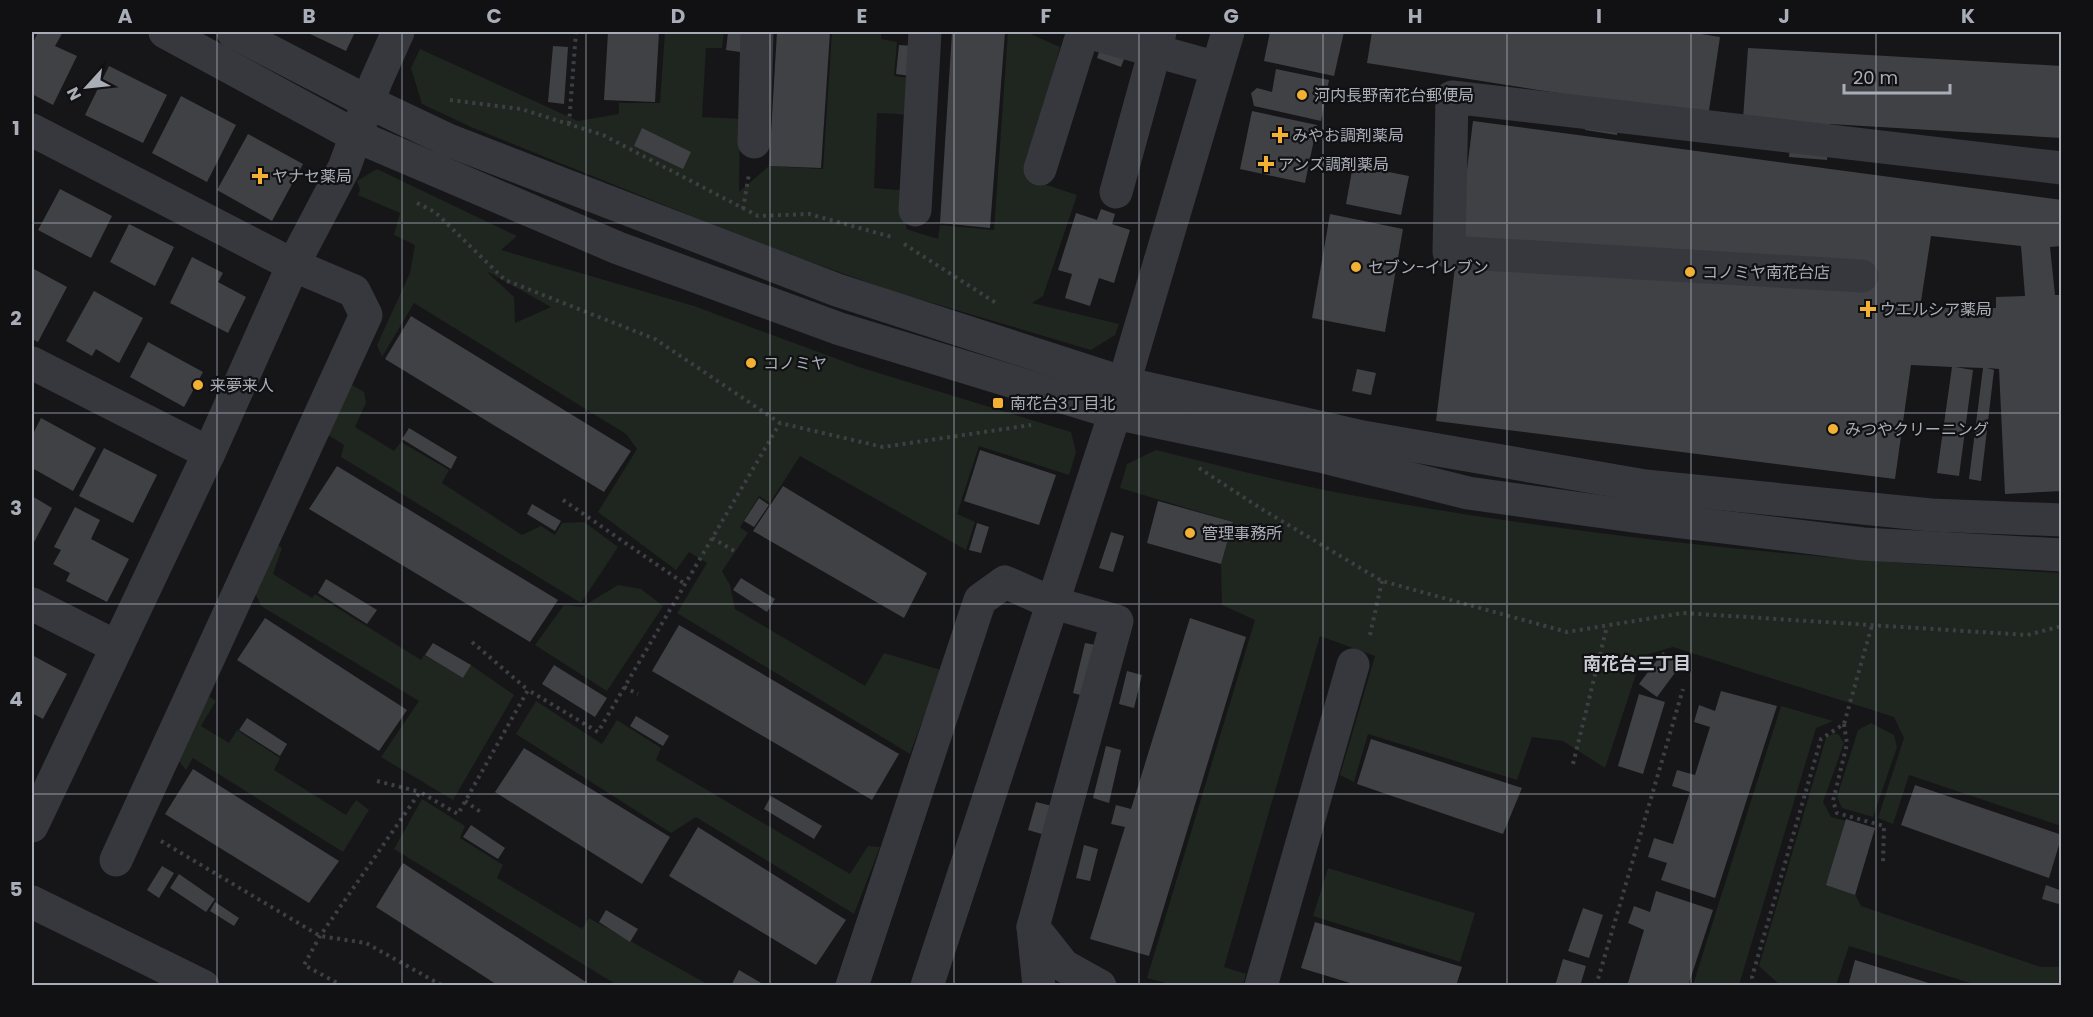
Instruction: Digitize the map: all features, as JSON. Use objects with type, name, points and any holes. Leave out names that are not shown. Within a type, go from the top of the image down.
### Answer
[{"type":"street","points":[[165,32],[356,136],[618,248],[840,329],[1119,398],[1320,456],[1468,493],[1863,544],[2061,555]]},
{"type":"street","points":[[233,32],[368,102],[448,140],[1119,398],[1645,486],[1931,515],[2061,520]]},
{"type":"street","points":[[32,826],[209,453],[293,265],[344,168],[368,102],[398,32]]},
{"type":"street","points":[[754,142],[757,32]]},
{"type":"street","points":[[915,210],[925,32]]},
{"type":"street","points":[[1040,169],[1085,32],[1157,41],[1217,68]]},
{"type":"street","points":[[927,986],[1050,602],[1119,398],[1228,32]]},
{"type":"street","points":[[1116,192],[1157,41]]},
{"type":"street","points":[[1862,276],[1449,252],[1452,98],[2061,168]]},
{"type":"street","points":[[32,130],[293,265],[354,291],[366,315],[116,860]]},
{"type":"street","points":[[32,363],[209,453]]},
{"type":"street","points":[[852,986],[980,600],[1005,582],[1050,602],[1117,621],[1033,927],[1039,986]]},
{"type":"street","points":[[32,604],[117,647]]},
{"type":"street","points":[[1261,986],[1353,665]]},
{"type":"street","points":[[32,902],[203,986]]},
{"type":"street","points":[[1033,927],[1065,966],[1100,986]]},
{"type":"path","points":[[569,124],[576,32]]},
{"type":"path","points":[[444,100],[521,109],[603,135],[758,216],[809,214],[890,236],[1001,306]]},
{"type":"path","points":[[415,202],[435,212],[505,280],[656,339],[780,423],[883,447],[1034,425]]},
{"type":"path","points":[[472,642],[528,690],[598,732],[780,423]]},
{"type":"path","points":[[1192,464],[1260,508],[1382,580],[1567,632],[1683,613],[2027,636],[2061,626]]},
{"type":"path","points":[[563,500],[685,584]]},
{"type":"path","points":[[712,538],[736,552]]},
{"type":"path","points":[[1872,625],[1844,724],[1847,744],[1833,801],[1837,813],[1884,826],[1883,864]]},
{"type":"path","points":[[1573,764],[1607,626]]},
{"type":"path","points":[[624,687],[638,694]]},
{"type":"path","points":[[377,782],[420,792],[458,814],[528,690]]},
{"type":"path","points":[[1596,986],[1683,690]]},
{"type":"path","points":[[1754,986],[1752,977],[1821,739],[1844,724]]},
{"type":"path","points":[[342,986],[304,965],[320,936],[420,792]]},
{"type":"path","points":[[465,801],[482,813]]},
{"type":"path","points":[[133,824],[320,936],[366,943],[443,986]]},
{"type":"shaded area","points":[[665,32],[724,32],[722,48],[706,48],[702,117],[740,119],[739,192],[769,166],[823,169],[832,32],[881,32],[881,39],[897,42],[894,76],[917,79],[914,115],[877,113],[874,188],[909,191],[906,229],[938,239],[940,225],[994,230],[1008,32],[1026,32],[1060,47],[1026,178],[1077,195],[1043,296],[1032,303],[1119,324],[1115,335],[1091,350],[892,291],[758,243],[471,127],[422,104],[411,68],[420,49],[578,121],[619,114],[619,103],[660,103]]},
{"type":"shaded area","points":[[377,169],[517,236],[501,250],[694,306],[859,367],[1071,432],[1076,452],[1069,475],[979,446],[957,514],[975,522],[966,550],[800,456],[770,503],[759,496],[740,527],[748,533],[722,571],[730,585],[735,609],[865,686],[884,653],[941,670],[910,754],[677,613],[707,563],[689,552],[676,570],[598,512],[637,449],[626,434],[414,303],[382,357],[377,345],[410,273],[415,245],[394,235],[400,213],[358,195],[360,190],[357,181]],"holes":[[[488,272],[551,307],[515,323],[514,297]]]},
{"type":"shaded area","points":[[345,381],[364,392],[366,403],[355,427],[394,451],[401,442],[449,470],[442,483],[522,535],[541,526],[555,535],[562,523],[584,522],[618,547],[581,603],[341,457],[344,445],[325,433]]},
{"type":"shaded area","points":[[1156,450],[1340,493],[1519,522],[1790,554],[2061,573],[2061,826],[1909,775],[1893,824],[1878,818],[1904,738],[1894,717],[1673,647],[1642,656],[1605,768],[1563,741],[1532,737],[1517,780],[1368,734],[1354,782],[1340,775],[1375,656],[1320,636],[1224,967],[1246,974],[1243,985],[1173,985],[1147,978],[1255,620],[1222,605],[1221,564],[1233,522],[1120,488],[1127,464]]},
{"type":"shaded area","points":[[273,542],[282,548],[273,574],[312,598],[315,594],[421,660],[424,655],[463,678],[471,665],[514,695],[453,800],[381,757],[419,701],[261,606],[252,586]]},
{"type":"shaded area","points":[[618,585],[641,589],[663,606],[607,691],[535,645],[564,605],[582,607]]},
{"type":"shaded area","points":[[204,693],[216,701],[201,726],[229,743],[237,730],[280,758],[274,770],[346,815],[356,800],[369,810],[343,852],[193,758],[186,770],[178,760]]},
{"type":"shaded area","points":[[536,701],[602,744],[617,720],[661,748],[656,760],[850,874],[868,846],[880,847],[854,914],[696,817],[671,833],[516,734]]},
{"type":"shaded area","points":[[1781,706],[1833,721],[1816,728],[1739,985],[1693,985]]},
{"type":"shaded area","points":[[1871,723],[1894,735],[1897,747],[1873,817],[1842,808],[1837,797],[1858,730]]},
{"type":"shaded area","points":[[1834,733],[1839,735],[1844,743],[1823,802],[1831,817],[1875,828],[1855,894],[1861,906],[2041,967],[2061,967],[2061,985],[1977,985],[1849,946],[1836,985],[1780,985],[1759,966],[1826,738]]},
{"type":"shaded area","points":[[422,799],[465,826],[460,838],[503,865],[497,878],[582,929],[589,918],[709,985],[617,985],[394,849]]},
{"type":"shaded area","points":[[1328,868],[1475,913],[1460,962],[1313,916]]},
{"type":"building","points":[[38,32],[63,32],[55,46],[77,56],[53,105],[32,94],[32,45]]},
{"type":"building","points":[[306,32],[355,32],[346,51]]},
{"type":"building","points":[[608,32],[659,32],[655,102],[604,100]]},
{"type":"building","points":[[728,32],[742,32],[740,52],[726,50]]},
{"type":"building","points":[[777,32],[830,32],[821,168],[769,166]]},
{"type":"building","points":[[952,32],[1005,32],[990,228],[940,223]]},
{"type":"building","points":[[1270,32],[1344,32],[1334,76],[1264,61]]},
{"type":"building","points":[[1372,32],[1689,32],[1720,37],[1708,117],[1622,103],[1617,135],[1585,130],[1590,98],[1367,63]]},
{"type":"building","points":[[899,45],[913,46],[910,76],[896,74]]},
{"type":"building","points":[[553,46],[568,47],[564,104],[548,102]]},
{"type":"building","points":[[1101,46],[1126,54],[1121,67],[1097,58]]},
{"type":"building","points":[[1748,48],[2062,66],[2062,138],[1830,124],[1827,160],[1789,157],[1792,122],[1743,119]]},
{"type":"building","points":[[109,66],[167,95],[143,143],[85,115]]},
{"type":"building","points":[[1276,69],[1329,80],[1321,121],[1254,106],[1251,93],[1257,88],[1272,92]]},
{"type":"building","points":[[181,96],[236,125],[207,182],[152,153]]},
{"type":"building","points":[[1252,111],[1317,125],[1305,183],[1240,169]]},
{"type":"building","name":"コノミヤ南花台店","points":[[1473,121],[2062,200],[2062,246],[2050,247],[2055,295],[2062,295],[2062,491],[2005,494],[1999,369],[1987,368],[1994,370],[1981,481],[1969,479],[1983,368],[1955,367],[1973,370],[1959,476],[1937,473],[1952,367],[1911,365],[1895,479],[1436,421]],"holes":[[[1931,236],[2021,246],[2025,296],[1996,297],[1996,308],[1920,308]]]},
{"type":"building","points":[[642,128],[691,152],[683,169],[634,146]]},
{"type":"building","points":[[248,134],[303,164],[272,221],[217,190]]},
{"type":"building","points":[[1353,165],[1409,176],[1401,215],[1346,204]]},
{"type":"building","points":[[60,189],[112,216],[91,258],[38,230]]},
{"type":"building","points":[[1101,209],[1115,214],[1112,224],[1130,230],[1114,283],[1099,278],[1090,306],[1065,298],[1072,274],[1058,270],[1076,213],[1097,220]]},
{"type":"building","points":[[1330,214],[1403,229],[1385,332],[1312,318]]},
{"type":"building","points":[[129,224],[174,247],[155,286],[110,262]]},
{"type":"building","points":[[192,257],[223,273],[218,282],[246,297],[228,333],[170,303]]},
{"type":"building","points":[[32,268],[67,287],[38,342],[32,339]]},
{"type":"building","points":[[94,291],[143,318],[119,363],[96,349],[92,356],[66,341]]},
{"type":"building","points":[[411,316],[631,451],[604,492],[385,359]]},
{"type":"building","points":[[148,342],[203,372],[184,407],[130,377]]},
{"type":"building","points":[[1357,369],[1376,373],[1371,395],[1352,391]]},
{"type":"building","points":[[41,418],[96,448],[73,491],[32,468],[32,436]]},
{"type":"building","points":[[409,428],[457,457],[451,469],[402,439]]},
{"type":"building","points":[[104,448],[157,475],[133,523],[79,496]]},
{"type":"building","points":[[980,450],[1056,475],[1039,525],[964,501]]},
{"type":"building","points":[[337,466],[558,600],[530,642],[309,509]]},
{"type":"building","points":[[783,486],[927,573],[904,618],[753,531]]},
{"type":"building","points":[[32,496],[52,508],[32,546]]},
{"type":"building","points":[[759,498],[769,505],[754,527],[744,521]]},
{"type":"building","name":"管理事務所","points":[[1158,501],[1233,522],[1221,564],[1147,543]]},
{"type":"building","points":[[532,504],[561,521],[555,531],[527,514]]},
{"type":"building","points":[[75,507],[100,520],[91,539],[129,559],[107,602],[66,581],[70,573],[53,564],[61,550],[54,547]]},
{"type":"building","points":[[977,523],[989,527],[981,553],[969,550]]},
{"type":"building","points":[[1111,532],[1124,536],[1113,572],[1099,568]]},
{"type":"building","points":[[741,578],[775,599],[767,612],[733,590]]},
{"type":"building","points":[[326,579],[377,610],[367,624],[318,593]]},
{"type":"building","points":[[265,618],[407,710],[379,751],[237,660]]},
{"type":"building","points":[[1190,618],[1246,637],[1149,956],[1090,939],[1125,827],[1111,824],[1116,805],[1131,809]]},
{"type":"building","points":[[679,625],[899,754],[872,800],[652,671]]},
{"type":"building","points":[[433,643],[471,665],[463,678],[425,655]]},
{"type":"building","points":[[1085,643],[1101,646],[1088,697],[1073,693]]},
{"type":"building","points":[[1663,652],[1680,666],[1657,697],[1639,684]]},
{"type":"building","points":[[32,655],[67,674],[43,719],[32,713]]},
{"type":"building","points":[[554,665],[607,698],[595,717],[542,684]]},
{"type":"building","points":[[1127,671],[1142,675],[1134,708],[1119,704]]},
{"type":"building","points":[[1721,691],[1777,706],[1715,898],[1661,880],[1667,863],[1648,857],[1654,838],[1673,844],[1690,792],[1672,786],[1677,770],[1695,775],[1710,727],[1694,722],[1699,705],[1715,711]]},
{"type":"building","points":[[1639,694],[1665,702],[1643,774],[1618,766]]},
{"type":"building","points":[[636,716],[669,736],[663,746],[630,726]]},
{"type":"building","points":[[247,718],[287,744],[280,756],[239,730]]},
{"type":"building","points":[[1371,739],[1522,788],[1503,834],[1357,784]]},
{"type":"building","points":[[1106,746],[1121,750],[1109,803],[1093,798]]},
{"type":"building","points":[[524,748],[670,837],[642,884],[495,792]]},
{"type":"building","points":[[193,769],[339,861],[309,903],[165,814]]},
{"type":"building","points":[[1915,785],[2062,835],[2049,878],[1901,825]]},
{"type":"building","points":[[771,796],[822,826],[814,839],[764,809]]},
{"type":"building","points":[[1036,802],[1052,806],[1045,835],[1028,830]]},
{"type":"building","points":[[1846,819],[1875,828],[1855,895],[1826,885]]},
{"type":"building","points":[[471,825],[505,848],[498,859],[463,837]]},
{"type":"building","points":[[698,827],[846,920],[816,965],[669,876]]},
{"type":"building","points":[[1084,845],[1098,849],[1090,881],[1076,878]]},
{"type":"building","points":[[403,863],[592,986],[499,986],[376,907]]},
{"type":"building","points":[[162,866],[174,873],[159,898],[147,890]]},
{"type":"building","points":[[179,874],[215,899],[206,912],[170,888]]},
{"type":"building","points":[[2046,885],[2062,891],[2062,905],[2042,899]]},
{"type":"building","points":[[1656,891],[1713,910],[1688,986],[1627,986],[1644,930],[1628,923],[1634,906],[1650,912]]},
{"type":"building","points":[[215,902],[239,918],[234,926],[210,911]]},
{"type":"building","points":[[1583,908],[1603,915],[1589,958],[1568,951]]},
{"type":"building","points":[[606,910],[638,929],[630,942],[599,922]]},
{"type":"building","points":[[1315,922],[1462,967],[1456,986],[1360,986],[1301,968]]},
{"type":"building","points":[[1563,959],[1586,966],[1580,986],[1555,986]]},
{"type":"building","points":[[1855,960],[1935,985],[1935,986],[1848,986]]},
{"type":"building","points":[[739,970],[766,986],[731,986]]},
{"type":"place","name":"河内長野南花台郵便局","points":[[1302,95]]},
{"type":"place","name":"みやお調剤薬局","points":[[1280,135]]},
{"type":"place","name":"アンズ調剤薬局","points":[[1266,164]]},
{"type":"place","name":"ヤナセ薬局","points":[[260,176]]},
{"type":"place","name":"セブン-イレブン","points":[[1356,267]]},
{"type":"place","name":"コノミヤ南花台店","points":[[1690,272]]},
{"type":"place","name":"ウエルシア薬局","points":[[1868,309]]},
{"type":"place","name":"コノミヤ","points":[[751,363]]},
{"type":"place","name":"来夢来人","points":[[198,385]]},
{"type":"place","name":"南花台3丁目北","points":[[998,403]]},
{"type":"place","name":"みつやクリーニング","points":[[1833,429]]},
{"type":"place","name":"管理事務所","points":[[1190,533]]},
{"type":"district","name":"南花台三丁目","points":[[1637,663]]}]
